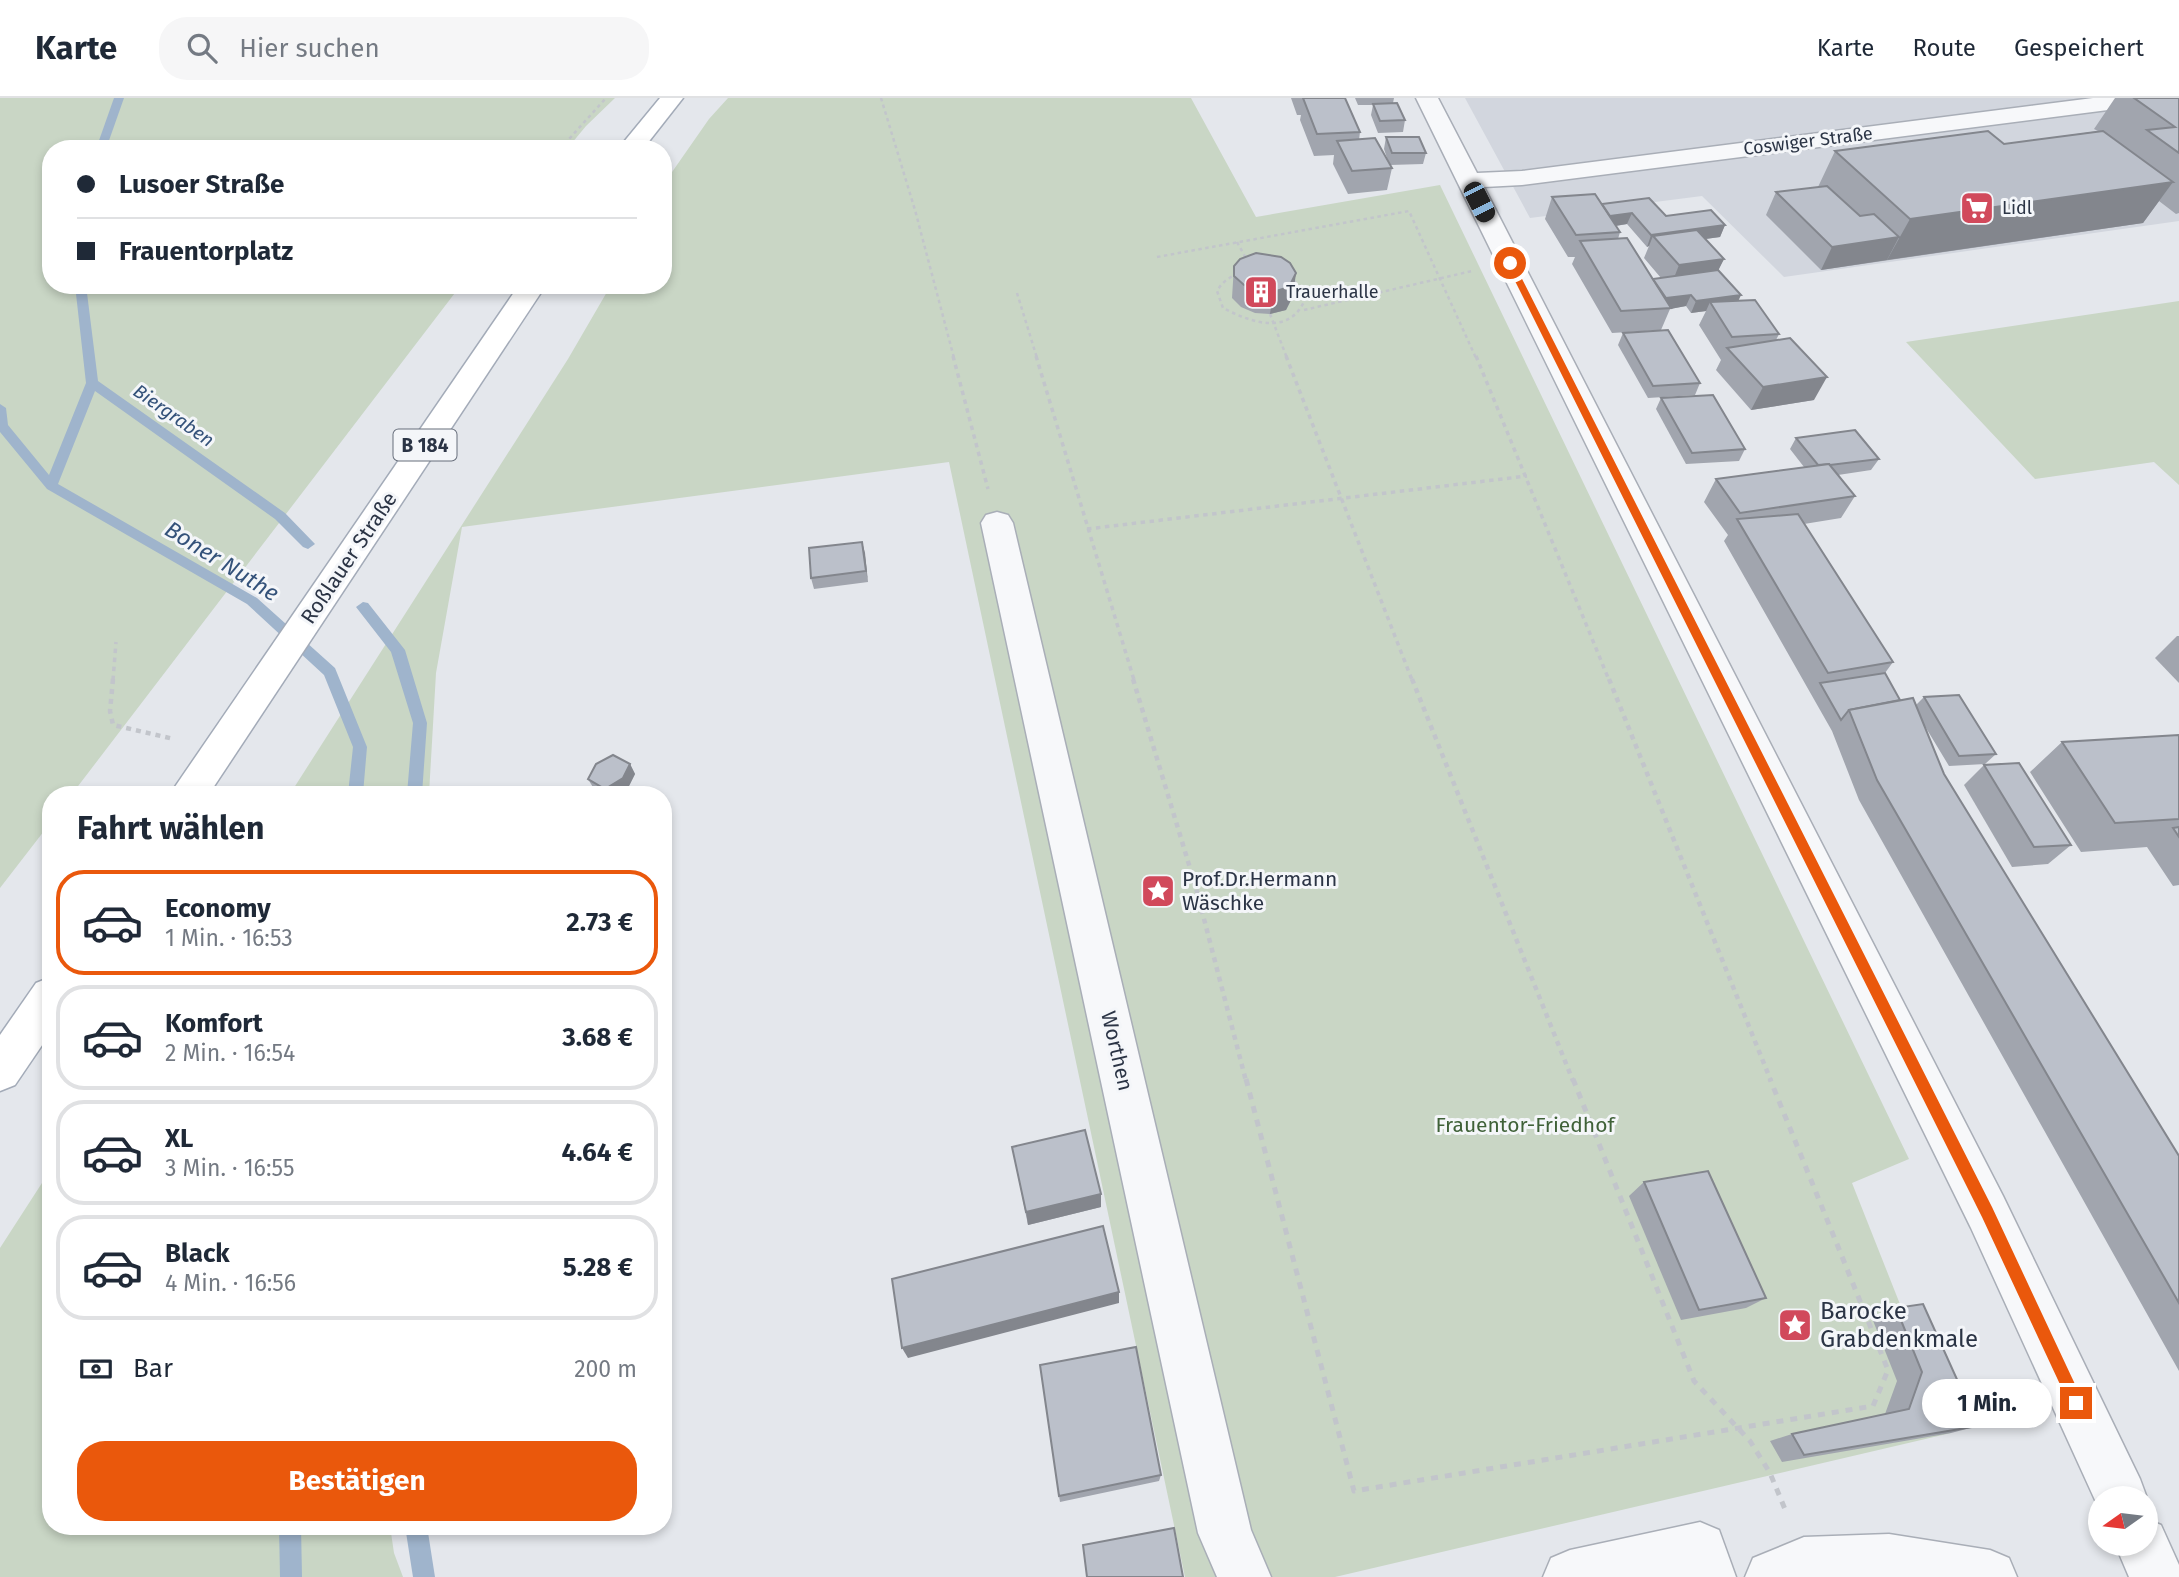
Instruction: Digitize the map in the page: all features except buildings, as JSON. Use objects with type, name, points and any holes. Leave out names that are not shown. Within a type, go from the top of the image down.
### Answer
[{"type":"main road","points":[[637,140],[672,98]]},
{"type":"main road","name":"Roßlauer Straße","points":[[194,786],[527,294]]},
{"type":"main road","points":[[0,1071],[42,1009]]},
{"type":"street","points":[[1427,98],[1987,1212],[2114,1486]]},
{"type":"street","name":"Coswiger Straße","points":[[1468,181],[1522,178],[2147,98]]},
{"type":"street","name":"Worthen","points":[[997,523],[1225,1533],[1244,1577]]},
{"type":"street","points":[[2147,1556],[2157,1577]]},
{"type":"street","points":[[1788,1571],[1889,1561],[1990,1577]]},
{"type":"street","points":[[1570,1577],[1704,1563]]},
{"type":"path","points":[[568,140],[606,98]]},
{"type":"path","points":[[881,98],[915,210],[997,523]]},
{"type":"path","points":[[1017,293],[1196,888],[1354,1491],[1873,1406],[1888,1370],[1527,476],[1441,276],[1409,211],[1157,257]]},
{"type":"path","points":[[1237,242],[1253,270]]},
{"type":"path","points":[[1303,311],[1308,303],[1302,286],[1281,274],[1253,270],[1228,277],[1221,284],[1217,300],[1223,308],[1244,320],[1273,323],[1285,321],[1303,311],[1441,276],[1510,263]]},
{"type":"path","points":[[1270,314],[1340,500],[1694,1381],[1743,1429],[1774,1476],[1788,1571]]},
{"type":"path","points":[[1087,529],[1527,476]]},
{"type":"path","points":[[116,642],[110,711],[113,725],[132,732],[220,748]]},
{"type":"shaded area","points":[[1465,98],[2179,98],[2179,221],[1784,277],[1702,196],[1530,218]]},
{"type":"green space","points":[[0,98],[615,98],[574,140],[42,140],[42,294],[454,294],[78,786],[42,786],[42,834],[0,888]]},
{"type":"green space","name":"Frauentor-Friedhof","points":[[728,98],[1191,98],[1256,217],[1440,185],[1909,1159],[1852,1183],[1951,1433],[1335,1577],[1185,1577],[949,462],[462,527],[436,673],[429,786],[295,786],[568,359],[606,294],[672,294],[672,172],[709,119]]},
{"type":"green space","points":[[2179,301],[2179,485],[2154,462],[2035,479],[1906,342]]},
{"type":"green space","points":[[42,1183],[42,1535],[391,1535],[394,1553],[403,1577],[0,1577],[0,1248]]},
{"type":"waterway","name":"Biergraben","points":[[104,140],[119,98]]},
{"type":"waterway","name":"Biergraben","points":[[81,294],[92,383]]},
{"type":"waterway","points":[[51,486],[92,383]]},
{"type":"waterway","name":"Biergraben","points":[[92,383],[280,516],[308,544]]},
{"type":"waterway","name":"Boner Nuthe","points":[[0,408],[2,426],[51,486]]},
{"type":"waterway","name":"Boner Nuthe","points":[[51,486],[252,601],[330,672],[360,747],[357,786]]},
{"type":"waterway","name":"Biergraben","points":[[363,607],[398,650],[420,723],[416,786]]},
{"type":"waterway","name":"Boner Nuthe","points":[[290,1535],[291,1577]]},
{"type":"waterway","name":"Biergraben","points":[[417,1535],[424,1577]]},
{"type":"place","name":"Lidl","points":[[1977,208]]},
{"type":"place","name":"Trauerhalle","points":[[1261,292]]},
{"type":"place","name":"Prof.Dr.Hermann Wäschke","points":[[1158,891]]},
{"type":"place","name":"Barocke Grabdenkmale","points":[[1795,1325]]},
{"type":"route","points":[[1510,263],[1987,1212],[2076,1403]]}]
